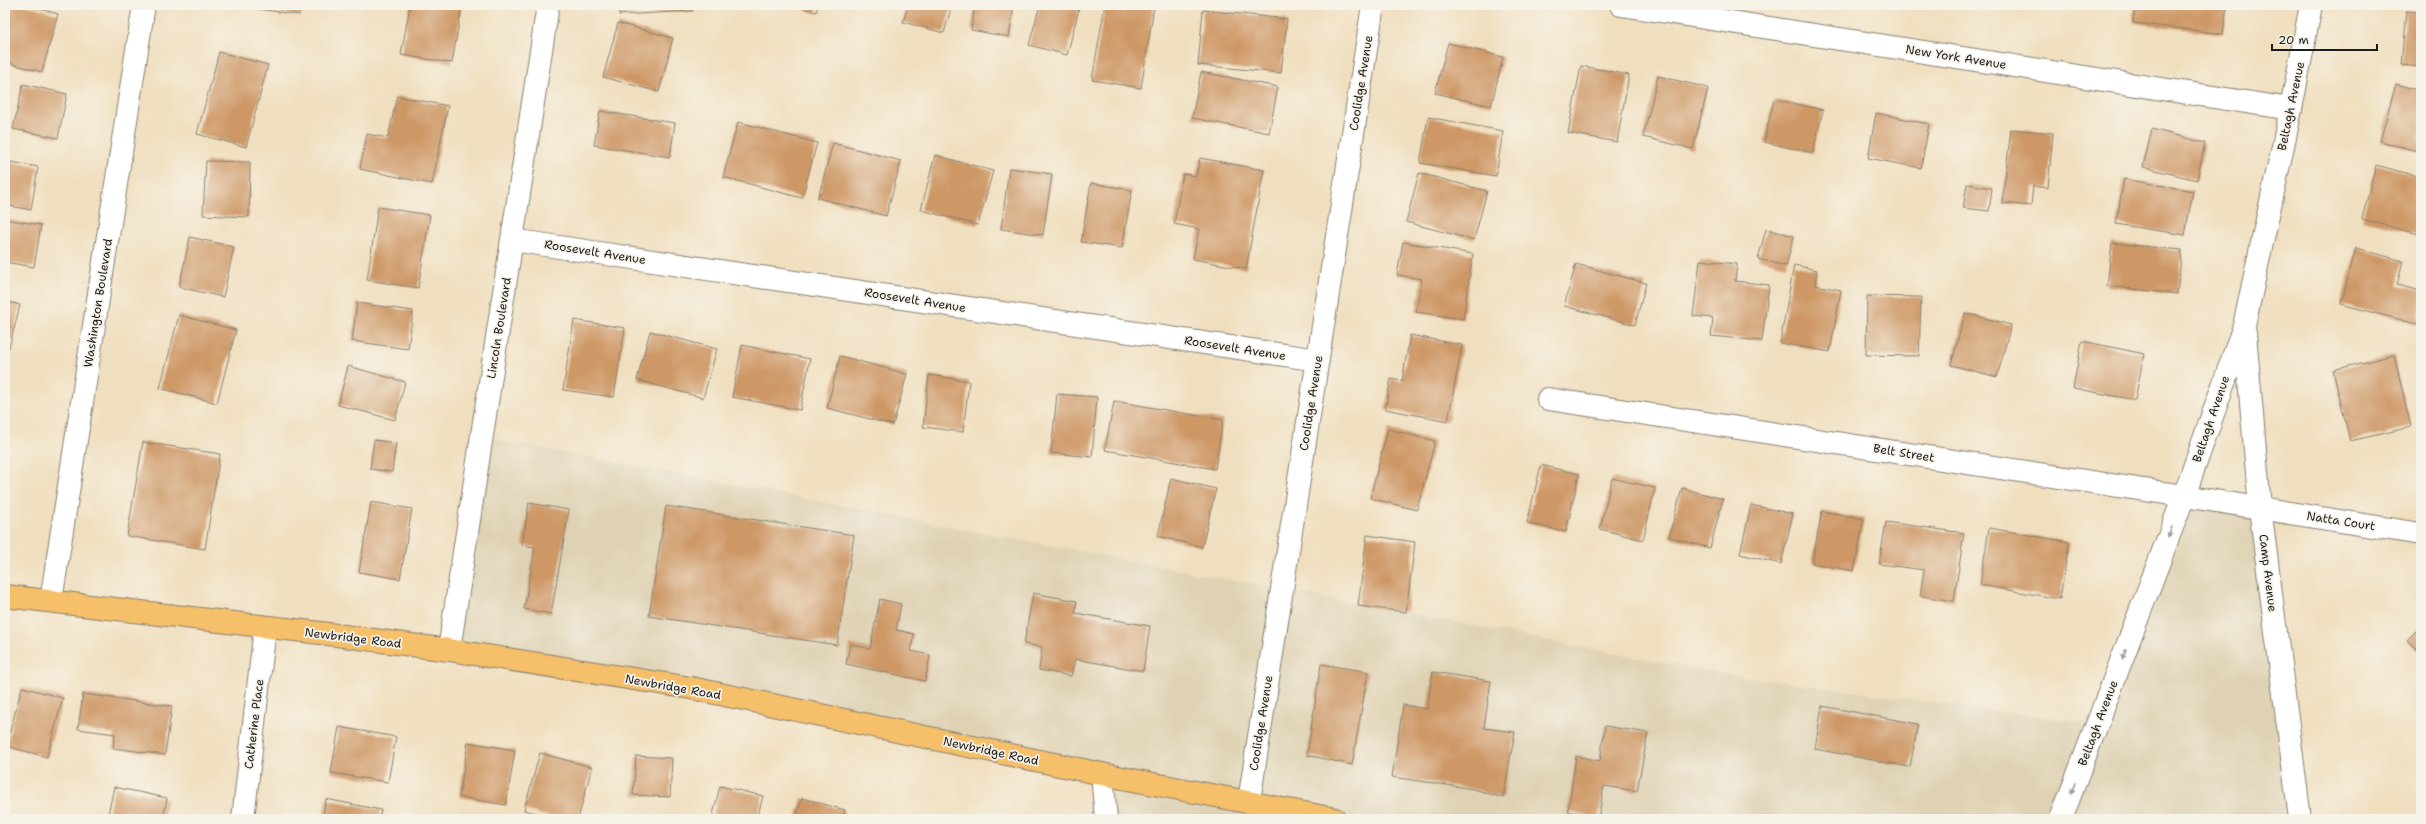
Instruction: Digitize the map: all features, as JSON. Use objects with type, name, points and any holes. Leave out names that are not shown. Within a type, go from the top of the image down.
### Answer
[{"type":"main road","name":"Newbridge Road","points":[[5,596],[449,650],[691,688],[1102,774],[1249,801],[1335,819]]},
{"type":"street","name":"Washington Boulevard","points":[[51,601],[144,5]]},
{"type":"street","name":"Lincoln Boulevard","points":[[449,650],[548,5]]},
{"type":"street","name":"Coolidge Avenue","points":[[1249,801],[1373,5]]},
{"type":"street","name":"New York Avenue","points":[[1622,5],[2292,109]]},
{"type":"street","name":"Beltagh Avenue","points":[[2062,819],[2184,496],[2244,326],[2292,109],[2311,5]]},
{"type":"street","name":"Roosevelt Avenue","points":[[512,240],[1318,360]]},
{"type":"street","name":"Camp Avenue","points":[[2244,326],[2260,508],[2300,819]]},
{"type":"street","name":"Belt Street","points":[[1548,399],[2260,508]]},
{"type":"street","name":"Natta Court","points":[[2260,508],[2421,534]]},
{"type":"street","name":"Catherine Place","points":[[243,819],[265,628]]},
{"type":"street","points":[[1102,774],[1106,819]]},
{"type":"shaded area","points":[[488,438],[1724,674],[2106,726],[2195,504],[2253,513],[2291,819],[1113,819],[1109,784],[690,696],[455,657]]},
{"type":"building","points":[[5,5],[26,5],[58,14],[42,72],[5,62]]},
{"type":"building","points":[[232,5],[300,5],[299,15]]},
{"type":"building","points":[[410,5],[462,5],[452,63],[401,55]]},
{"type":"building","points":[[619,5],[692,5],[693,11],[619,15]]},
{"type":"building","points":[[791,5],[818,5],[816,12]]},
{"type":"building","points":[[908,5],[952,5],[944,33],[903,22]]},
{"type":"building","points":[[975,5],[1014,5],[1009,37],[971,30]]},
{"type":"building","points":[[1040,5],[1080,5],[1067,55],[1029,45]]},
{"type":"building","points":[[1105,5],[1154,6],[1141,88],[1092,80]]},
{"type":"building","points":[[2135,5],[2227,5],[2223,34],[2133,23]]},
{"type":"building","points":[[1203,10],[1287,19],[1281,73],[1198,65]]},
{"type":"building","points":[[2406,11],[2421,12],[2421,67],[2401,65]]},
{"type":"building","points":[[618,23],[673,38],[659,92],[603,77]]},
{"type":"building","points":[[1448,43],[1503,57],[1491,106],[1435,93]]},
{"type":"building","points":[[219,52],[268,65],[246,147],[197,134]]},
{"type":"building","points":[[1581,66],[1629,75],[1617,142],[1568,133]]},
{"type":"building","points":[[1201,72],[1278,87],[1269,133],[1192,118]]},
{"type":"building","points":[[1658,76],[1708,88],[1693,149],[1643,137]]},
{"type":"building","points":[[23,84],[67,94],[58,138],[13,129]]},
{"type":"building","points":[[2396,84],[2421,91],[2421,152],[2380,141]]},
{"type":"building","points":[[397,96],[448,106],[432,184],[360,169],[367,134],[388,138]]},
{"type":"building","points":[[1774,99],[1823,110],[1813,153],[1764,142]]},
{"type":"building","points":[[600,111],[675,123],[670,157],[594,145]]},
{"type":"building","points":[[1876,113],[1929,124],[1921,168],[1868,158]]},
{"type":"building","points":[[1428,117],[1503,131],[1496,176],[1420,163]]},
{"type":"building","points":[[738,122],[817,143],[802,198],[723,177]]},
{"type":"building","points":[[2011,129],[2053,133],[2048,188],[2033,186],[2031,206],[2002,203]]},
{"type":"building","points":[[2152,129],[2205,143],[2197,180],[2143,167]]},
{"type":"building","points":[[833,143],[901,161],[886,216],[818,198]]},
{"type":"building","points":[[935,155],[993,171],[978,225],[921,210]]},
{"type":"building","points":[[1200,158],[1264,170],[1246,269],[1193,259],[1199,229],[1174,224],[1183,174],[1196,176]]},
{"type":"building","points":[[5,161],[38,167],[31,210],[5,205]]},
{"type":"building","points":[[206,161],[250,162],[249,217],[203,215]]},
{"type":"building","points":[[2376,165],[2421,177],[2421,235],[2362,219]]},
{"type":"building","points":[[1009,168],[1052,174],[1043,235],[1001,229]]},
{"type":"building","points":[[1419,173],[1487,191],[1474,240],[1406,222]]},
{"type":"building","points":[[2124,179],[2193,191],[2185,235],[2116,224]]},
{"type":"building","points":[[1091,183],[1132,190],[1122,248],[1081,242]]},
{"type":"building","points":[[1967,184],[1992,188],[1989,211],[1963,208]]},
{"type":"building","points":[[378,207],[430,215],[418,288],[367,280]]},
{"type":"building","points":[[5,219],[41,225],[34,267],[5,262]]},
{"type":"building","points":[[1766,229],[1794,236],[1786,266],[1758,259]]},
{"type":"building","points":[[190,237],[234,247],[223,297],[179,287]]},
{"type":"building","points":[[1403,242],[1473,254],[1463,319],[1416,312],[1422,279],[1397,275]]},
{"type":"building","points":[[2112,243],[2182,250],[2177,294],[2107,286]]},
{"type":"building","points":[[2356,248],[2403,261],[2397,285],[2421,291],[2421,308],[2417,324],[2341,304]]},
{"type":"building","points":[[1700,260],[1737,264],[1735,281],[1769,285],[1762,341],[1711,336],[1713,318],[1693,316]]},
{"type":"building","points":[[1576,264],[1646,283],[1635,325],[1564,306]]},
{"type":"building","points":[[1794,265],[1817,270],[1815,285],[1841,290],[1830,352],[1780,343]]},
{"type":"building","points":[[1867,296],[1921,297],[1919,356],[1866,355]]},
{"type":"building","points":[[5,301],[20,305],[9,348],[5,347]]},
{"type":"building","points":[[357,303],[413,311],[408,349],[352,341]]},
{"type":"building","points":[[1965,313],[2011,325],[1997,377],[1951,365]]},
{"type":"building","points":[[179,315],[236,330],[217,403],[160,388]]},
{"type":"building","points":[[574,320],[625,328],[614,397],[563,390]]},
{"type":"building","points":[[650,331],[717,349],[703,398],[637,380]]},
{"type":"building","points":[[1410,335],[1462,345],[1448,421],[1385,409],[1391,379],[1402,381]]},
{"type":"building","points":[[2082,341],[2144,354],[2135,400],[2073,388]]},
{"type":"building","points":[[742,345],[810,359],[800,410],[732,397]]},
{"type":"building","points":[[2394,355],[2411,427],[2350,441],[2333,370]]},
{"type":"building","points":[[840,356],[907,374],[893,425],[827,408]]},
{"type":"building","points":[[348,366],[405,382],[395,420],[338,405]]},
{"type":"building","points":[[929,375],[969,381],[963,432],[923,427]]},
{"type":"building","points":[[1057,394],[1097,397],[1092,457],[1051,453]]},
{"type":"building","points":[[1114,401],[1223,420],[1215,469],[1105,450]]},
{"type":"building","points":[[1388,429],[1435,441],[1417,510],[1370,498]]},
{"type":"building","points":[[374,440],[396,443],[392,472],[370,469]]},
{"type":"building","points":[[143,442],[220,454],[205,549],[127,536]]},
{"type":"building","points":[[1541,465],[1579,474],[1566,532],[1527,523]]},
{"type":"building","points":[[1171,478],[1216,489],[1202,547],[1158,536]]},
{"type":"building","points":[[1612,478],[1655,488],[1643,540],[1600,529]]},
{"type":"building","points":[[1682,488],[1723,499],[1710,548],[1669,537]]},
{"type":"building","points":[[371,502],[412,509],[400,579],[359,572]]},
{"type":"building","points":[[529,503],[569,510],[551,614],[524,609],[535,547],[522,545]]},
{"type":"building","points":[[1751,505],[1793,514],[1781,564],[1740,554]]},
{"type":"building","points":[[666,506],[854,535],[837,645],[649,616]]},
{"type":"building","points":[[1822,511],[1864,519],[1854,571],[1812,563]]},
{"type":"building","points":[[1886,522],[1964,533],[1954,601],[1920,596],[1924,570],[1879,564]]},
{"type":"building","points":[[1989,528],[2069,542],[2060,599],[1980,585]]},
{"type":"building","points":[[1367,535],[1415,542],[1406,612],[1358,606]]},
{"type":"building","points":[[1033,593],[1077,601],[1075,613],[1150,626],[1143,671],[1075,659],[1071,676],[1039,670],[1042,647],[1024,644]]},
{"type":"building","points":[[880,599],[901,604],[896,630],[914,634],[911,651],[930,655],[925,681],[846,664],[850,644],[870,649]]},
{"type":"building","points":[[2421,626],[2421,654],[2407,640]]},
{"type":"building","points":[[1321,664],[1368,672],[1352,765],[1307,755]]},
{"type":"building","points":[[1433,672],[1491,681],[1484,728],[1515,732],[1503,798],[1474,789],[1392,777],[1403,705],[1427,709]]},
{"type":"building","points":[[22,687],[63,698],[47,757],[6,746]]},
{"type":"building","points":[[83,694],[172,706],[165,755],[113,748],[115,734],[78,729]]},
{"type":"building","points":[[1822,706],[1918,724],[1910,767],[1815,749]]},
{"type":"building","points":[[1605,726],[1648,733],[1637,791],[1604,786],[1598,819],[1568,811],[1576,756],[1600,761]]},
{"type":"building","points":[[339,727],[396,737],[388,782],[331,773]]},
{"type":"building","points":[[468,742],[515,750],[506,805],[459,797]]},
{"type":"building","points":[[540,753],[592,767],[578,819],[557,819],[524,810]]},
{"type":"building","points":[[636,756],[672,758],[670,797],[633,795]]},
{"type":"building","points":[[720,786],[763,796],[757,819],[712,819]]},
{"type":"building","points":[[114,787],[167,798],[163,819],[107,819]]},
{"type":"building","points":[[802,798],[845,810],[843,819],[796,819]]},
{"type":"building","points":[[326,799],[381,810],[379,819],[322,819]]}]
